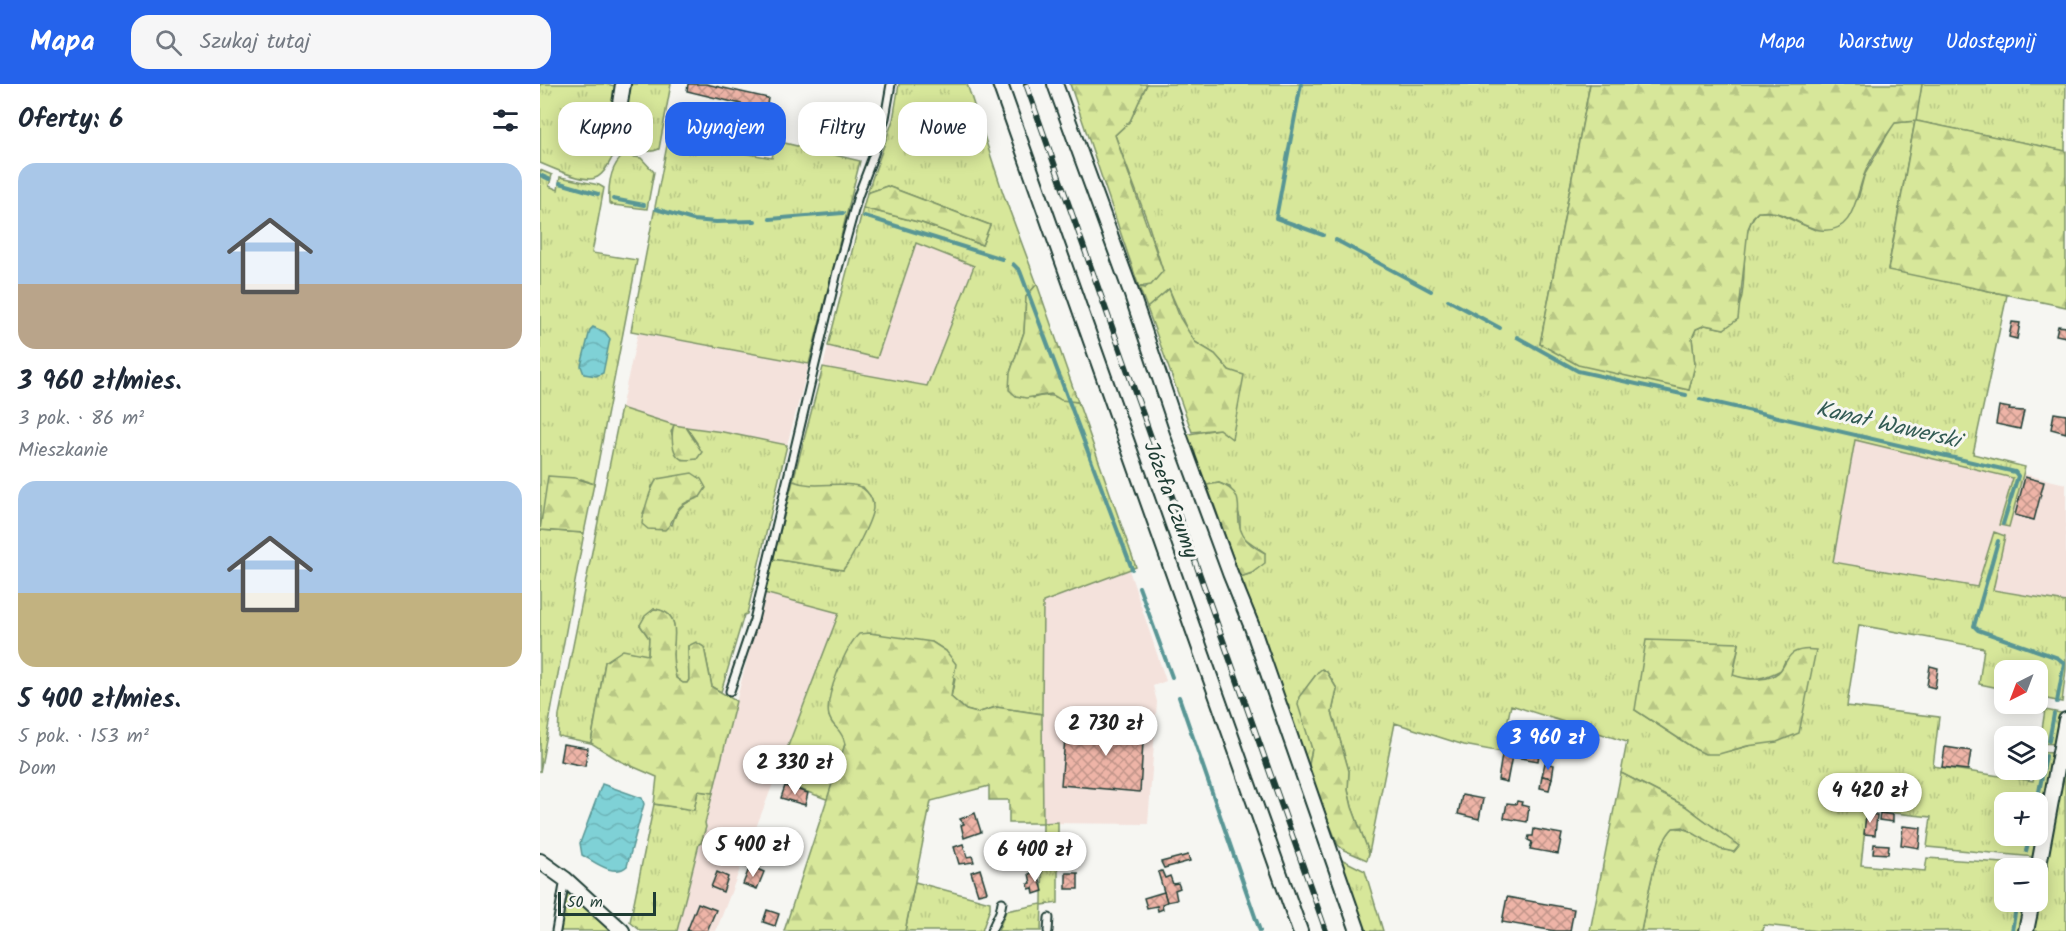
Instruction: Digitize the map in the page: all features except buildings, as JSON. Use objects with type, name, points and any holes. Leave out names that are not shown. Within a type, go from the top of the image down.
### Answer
[{"type":"street","points":[[620,102],[623,84]]},
{"type":"street","name":"Józefa Czumy","points":[[1000,84],[1300,931]]},
{"type":"street","points":[[1055,84],[1103,213],[1190,463],[1252,627],[1358,931]]},
{"type":"street","points":[[2040,858],[2066,720]]},
{"type":"street","points":[[540,861],[565,879],[622,931]]},
{"type":"street","points":[[2026,931],[2030,912]]},
{"type":"lane","points":[[730,691],[754,620],[837,272],[858,196],[885,118],[891,84]]},
{"type":"lane","points":[[556,931],[565,879]]},
{"type":"lane","points":[[991,931],[1002,902]]},
{"type":"lane","points":[[1048,931],[1049,918]]},
{"type":"shaded area","points":[[916,242],[974,265],[927,387],[823,367],[828,346],[877,357]]},
{"type":"shaded area","points":[[638,333],[809,364],[787,445],[674,425],[621,408]]},
{"type":"shaded area","points":[[1855,440],[2013,478],[1999,524],[2009,527],[2023,474],[2066,484],[2066,602],[1993,590],[2005,536],[1994,532],[1978,587],[1833,563]]},
{"type":"shaded area","points":[[1129,570],[1166,681],[1153,686],[1157,702],[1148,824],[1043,823],[1043,602]]},
{"type":"shaded area","points":[[764,593],[839,613],[716,931],[677,931],[699,843],[706,827],[705,823]]},
{"type":"green space","points":[[540,84],[616,86],[612,102],[558,102],[558,156],[613,156],[604,172],[590,179],[576,177],[540,163]]},
{"type":"green space","points":[[631,84],[671,84],[668,102],[665,102],[665,116],[659,149],[653,150],[653,102],[627,102]]},
{"type":"green space","points":[[899,84],[967,84],[973,102],[898,102],[898,156],[987,156],[987,145],[1037,284],[1026,297],[1024,332],[1010,373],[1033,398],[1050,396],[1078,402],[1136,567],[1043,602],[1042,714],[996,707],[977,713],[966,710],[951,697],[955,679],[946,651],[932,642],[833,687],[829,716],[843,734],[845,744],[829,800],[775,780],[839,613],[764,593],[773,559],[843,570],[873,503],[863,487],[804,486],[793,481],[823,367],[927,386],[974,266],[916,243],[877,358],[828,346],[863,208],[922,223],[982,245],[990,225],[887,186],[867,193],[880,156],[886,156],[886,140],[893,120]]},
{"type":"green space","points":[[1070,84],[1147,84],[1130,121],[1115,135],[1163,271],[1151,285],[1139,287]]},
{"type":"green space","points":[[1147,84],[1590,84],[1540,344],[1689,390],[1695,365],[1692,338],[1696,329],[1705,325],[1724,329],[1740,303],[1748,230],[1758,212],[1774,212],[1815,230],[1858,199],[1864,176],[1894,123],[1915,121],[1888,269],[2007,295],[1973,454],[2025,467],[2009,527],[1999,525],[2013,478],[1855,440],[1833,562],[1977,587],[1994,532],[2005,536],[1993,590],[2066,602],[2066,669],[2062,702],[2048,699],[2048,660],[1994,660],[1994,687],[1979,684],[1984,648],[1859,625],[1847,706],[1939,717],[1933,766],[1994,775],[1994,780],[2048,780],[2048,753],[2054,753],[2047,792],[1994,792],[1994,846],[2037,846],[2035,857],[1927,847],[1931,817],[1867,810],[1861,865],[1925,871],[1927,858],[1994,862],[1994,912],[2022,912],[2019,931],[1818,931],[1764,925],[1763,931],[1641,931],[1656,862],[1666,837],[1673,828],[1695,833],[1733,852],[1738,846],[1685,806],[1621,773],[1627,742],[1511,705],[1501,752],[1464,745],[1395,723],[1369,853],[1352,807],[1348,790],[1349,771],[1332,712],[1337,689],[1327,672],[1318,672],[1299,698],[1312,749],[1308,770],[1258,620],[1240,577],[1252,573],[1265,553],[1243,537],[1240,517],[1230,487],[1219,483],[1207,485],[1183,435],[1219,429],[1232,438],[1229,370],[1215,354],[1195,342],[1188,332],[1169,289],[1147,308],[1139,287],[1145,288],[1163,271],[1147,220],[1115,135],[1130,121]],"holes":[[[1739,644],[1733,676],[1752,679],[1763,677],[1781,670],[1785,661],[1761,743],[1720,753],[1703,752],[1635,710]]]},
{"type":"green space","points":[[1590,84],[1922,84],[1916,121],[2066,151],[2066,307],[1888,270],[1915,121],[1895,123],[1867,168],[1851,213],[1840,226],[1831,230],[1814,229],[1784,215],[1770,212],[1758,212],[1753,217],[1748,229],[1738,319],[1724,329],[1705,325],[1696,329],[1692,338],[1695,365],[1689,390],[1578,365],[1540,344]]},
{"type":"green space","points":[[1922,84],[2066,84],[2065,151],[1915,121]]},
{"type":"green space","points":[[786,143],[798,146],[798,156],[839,156],[860,161],[809,364],[631,331],[665,155],[772,158],[772,156],[786,156]]},
{"type":"green space","points":[[623,156],[641,158],[654,172],[647,209],[609,203],[611,177]]},
{"type":"green space","points":[[540,170],[552,175],[549,186],[558,190],[560,177],[604,188],[592,253],[637,260],[594,484],[581,479],[540,527]]},
{"type":"green space","points":[[887,186],[990,225],[982,245],[922,223],[863,208],[867,193]]},
{"type":"green space","points":[[1037,284],[1078,402],[1061,400],[1051,394],[1026,398],[1016,396],[1009,390],[1010,373],[1024,332],[1026,297]]},
{"type":"green space","points":[[1169,289],[1180,318],[1195,342],[1215,354],[1229,370],[1244,375],[1232,439],[1219,429],[1192,432],[1147,308]]},
{"type":"green space","points":[[621,408],[674,425],[671,432],[682,459],[697,459],[697,443],[686,427],[787,445],[747,614],[744,615],[721,692],[712,687],[704,647],[688,646],[689,680],[683,683],[676,678],[673,660],[674,626],[668,615],[654,609],[640,625],[649,638],[648,655],[605,662],[591,743],[558,736],[559,715]],"holes":[[[682,475],[700,497],[682,506],[672,525],[643,513],[652,486],[662,480]]]},
{"type":"green space","points":[[674,425],[686,427],[702,452],[697,459],[681,459],[675,453],[672,433]]},
{"type":"green space","points":[[692,473],[701,479],[706,488],[700,497],[682,505],[665,530],[648,529],[642,524],[647,501],[657,479]]},
{"type":"green space","points":[[548,476],[575,478],[594,484],[584,533],[540,530]]},
{"type":"green space","points":[[793,481],[808,485],[853,485],[861,487],[870,495],[873,503],[872,513],[856,549],[843,570],[773,559]]},
{"type":"green space","points":[[1219,483],[1235,493],[1240,527],[1245,538],[1265,553],[1265,563],[1252,573],[1240,577],[1207,485]]},
{"type":"green space","points":[[540,530],[584,533],[540,772]]},
{"type":"green space","points":[[654,609],[668,614],[674,625],[673,657],[676,678],[683,683],[689,680],[688,646],[696,642],[704,647],[712,687],[736,701],[713,793],[698,791],[694,810],[654,804],[657,777],[620,761],[591,743],[605,662],[623,650],[648,655],[649,638],[640,625],[645,616]]},
{"type":"green space","points":[[870,633],[932,642],[946,651],[956,664],[951,697],[966,710],[977,713],[996,707],[1042,714],[1043,823],[1009,823],[1009,800],[989,800],[989,786],[931,801],[905,931],[784,931],[845,744],[842,735],[829,716],[828,708],[833,685],[842,660],[854,640],[859,634]]},
{"type":"green space","points":[[1646,640],[1739,643],[1733,675],[1752,679],[1766,678],[1778,673],[1793,653],[1816,650],[1799,733],[1777,742],[1747,746],[1719,754],[1705,754],[1695,749],[1635,710]]},
{"type":"green space","points":[[1322,669],[1327,672],[1337,689],[1332,712],[1349,771],[1348,790],[1352,807],[1369,853],[1367,860],[1338,845],[1308,770],[1312,749],[1298,705],[1299,697]]},
{"type":"green space","points":[[2048,711],[2061,713],[2056,744],[2048,744],[2048,726],[2043,726],[2044,714],[2048,714]]},
{"type":"green space","points":[[2065,757],[2066,931],[2034,931],[2037,912],[2048,912],[2047,858]]},
{"type":"green space","points":[[1621,773],[1685,806],[1739,846],[1734,852],[1720,849],[1683,827],[1673,828],[1666,837],[1656,862],[1641,931],[1590,931]]},
{"type":"green space","points":[[698,791],[713,793],[706,827],[699,844],[677,931],[641,931],[630,922],[654,804],[694,810]]},
{"type":"green space","points":[[1058,822],[1058,903],[1042,905],[1041,931],[998,931],[1006,911],[1042,904],[1043,823]]},
{"type":"green space","points":[[1343,860],[1365,871],[1383,931],[1363,931],[1338,861]]},
{"type":"green space","points":[[915,882],[990,902],[982,931],[905,931]]},
{"type":"green space","points":[[569,888],[611,931],[560,931]]},
{"type":"water","points":[[593,327],[605,332],[610,339],[603,373],[596,376],[584,374],[581,366],[590,330]]},
{"type":"water","points":[[602,784],[642,798],[644,804],[627,866],[622,869],[604,868],[582,855],[580,843]]},
{"type":"waterway","name":"Kanał Wawerski","points":[[1301,84],[1276,218],[1323,235]]},
{"type":"waterway","points":[[540,175],[549,179]]},
{"type":"waterway","points":[[560,183],[598,194]]},
{"type":"waterway","points":[[613,199],[644,205]]},
{"type":"waterway","points":[[656,209],[693,220],[755,221]]},
{"type":"waterway","points":[[770,219],[843,213]]},
{"type":"waterway","points":[[864,216],[1002,259]]},
{"type":"waterway","name":"Kanał Wawerski","points":[[1336,240],[1431,291]]},
{"type":"waterway","points":[[1013,264],[1020,271],[1132,569]]},
{"type":"waterway","name":"Kanał Wawerski","points":[[1448,300],[1500,328]]},
{"type":"waterway","name":"Kanał Wawerski","points":[[1517,337],[1578,371],[1686,395]]},
{"type":"waterway","name":"Kanał Wawerski","points":[[1700,399],[2015,472],[2018,476],[2003,524]]},
{"type":"waterway","name":"Kanał Wawerski","points":[[1998,541],[1974,626],[1978,630],[2058,658],[2064,663],[2057,702]]},
{"type":"waterway","points":[[1139,587],[1172,677]]},
{"type":"waterway","points":[[1179,697],[1260,931]]},
{"type":"waterway","name":"Kanał Wawerski","points":[[2049,741],[2054,714]]},
{"type":"waterway","name":"Kanał Wawerski","points":[[2039,792],[2041,780]]},
{"type":"waterway","name":"Kanał Wawerski","points":[[2026,851],[2027,846]]},
{"type":"waterway","name":"Kanał Wawerski","points":[[2012,931],[2015,912]]},
{"type":"railway","points":[[1026,84],[1326,931]]}]
